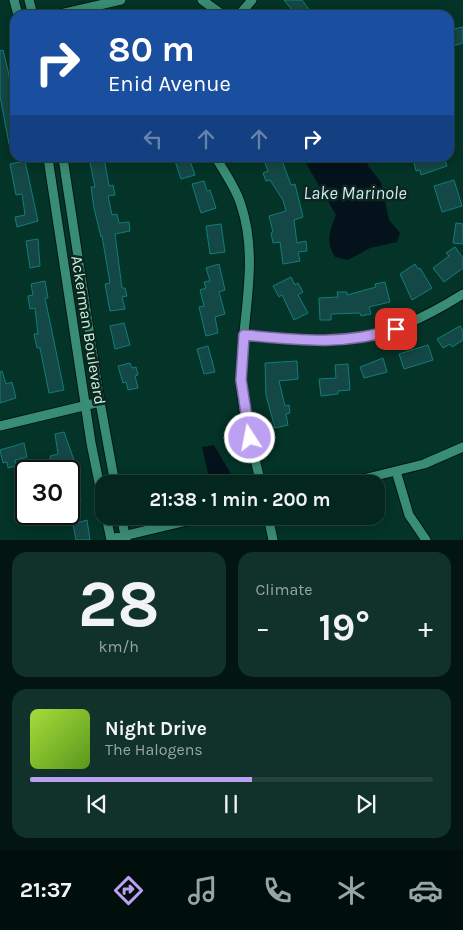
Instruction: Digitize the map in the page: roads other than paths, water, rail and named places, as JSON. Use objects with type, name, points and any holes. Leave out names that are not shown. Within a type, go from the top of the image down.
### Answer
[{"type":"street","points":[[78,10],[121,0]]},
{"type":"street","points":[[202,0],[216,10]]},
{"type":"street","points":[[243,10],[252,0]]},
{"type":"street","name":"Ackerman Boulevard","points":[[49,162],[85,406],[98,475]]},
{"type":"street","name":"Ackerman Boulevard","points":[[64,162],[100,402],[113,475]]},
{"type":"street","points":[[218,162],[236,191],[247,226],[249,281],[241,380],[243,400],[259,475]]},
{"type":"street","points":[[244,335],[312,342],[357,339],[396,329],[420,319],[463,294]]},
{"type":"street","points":[[0,426],[100,402]]},
{"type":"street","points":[[380,475],[431,461],[463,447]]},
{"type":"street","points":[[396,471],[409,515],[426,540]]},
{"type":"street","points":[[108,525],[111,540],[126,538],[174,525]]},
{"type":"street","points":[[124,525],[126,538]]},
{"type":"street","points":[[270,525],[273,540]]},
{"type":"water","name":"Lake Marinole","points":[[305,162],[367,162],[381,182],[389,220],[400,233],[397,242],[370,248],[348,260],[335,257],[329,241],[330,231],[336,215]]},
{"type":"water","points":[[214,445],[231,474],[208,475],[202,447]]}]
